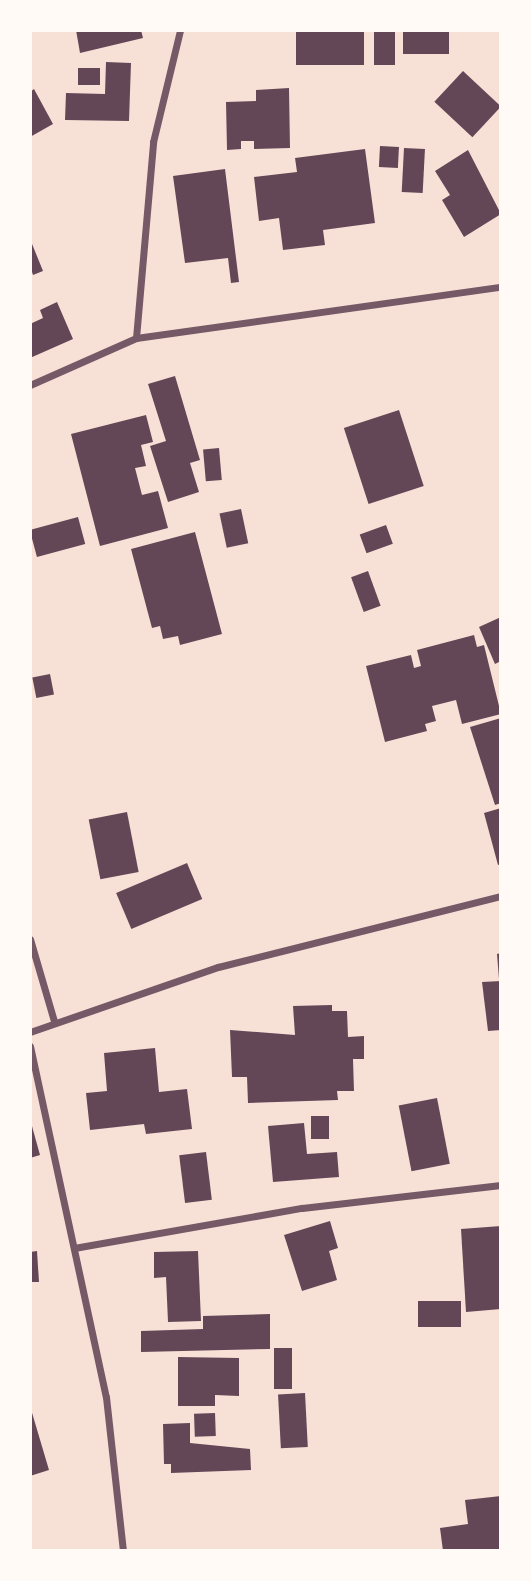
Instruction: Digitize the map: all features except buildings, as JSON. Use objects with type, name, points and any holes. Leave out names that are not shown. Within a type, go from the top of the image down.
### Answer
[{"type":"street","points":[[136,338],[153,142],[180,30]]},
{"type":"street","points":[[30,384],[136,338],[501,287]]},
{"type":"street","points":[[30,1032],[54,1021],[218,967],[501,896]]},
{"type":"street","points":[[30,939],[54,1021]]},
{"type":"street","points":[[30,1046],[106,1397],[123,1551]]},
{"type":"street","points":[[74,1248],[302,1208],[501,1185]]}]
